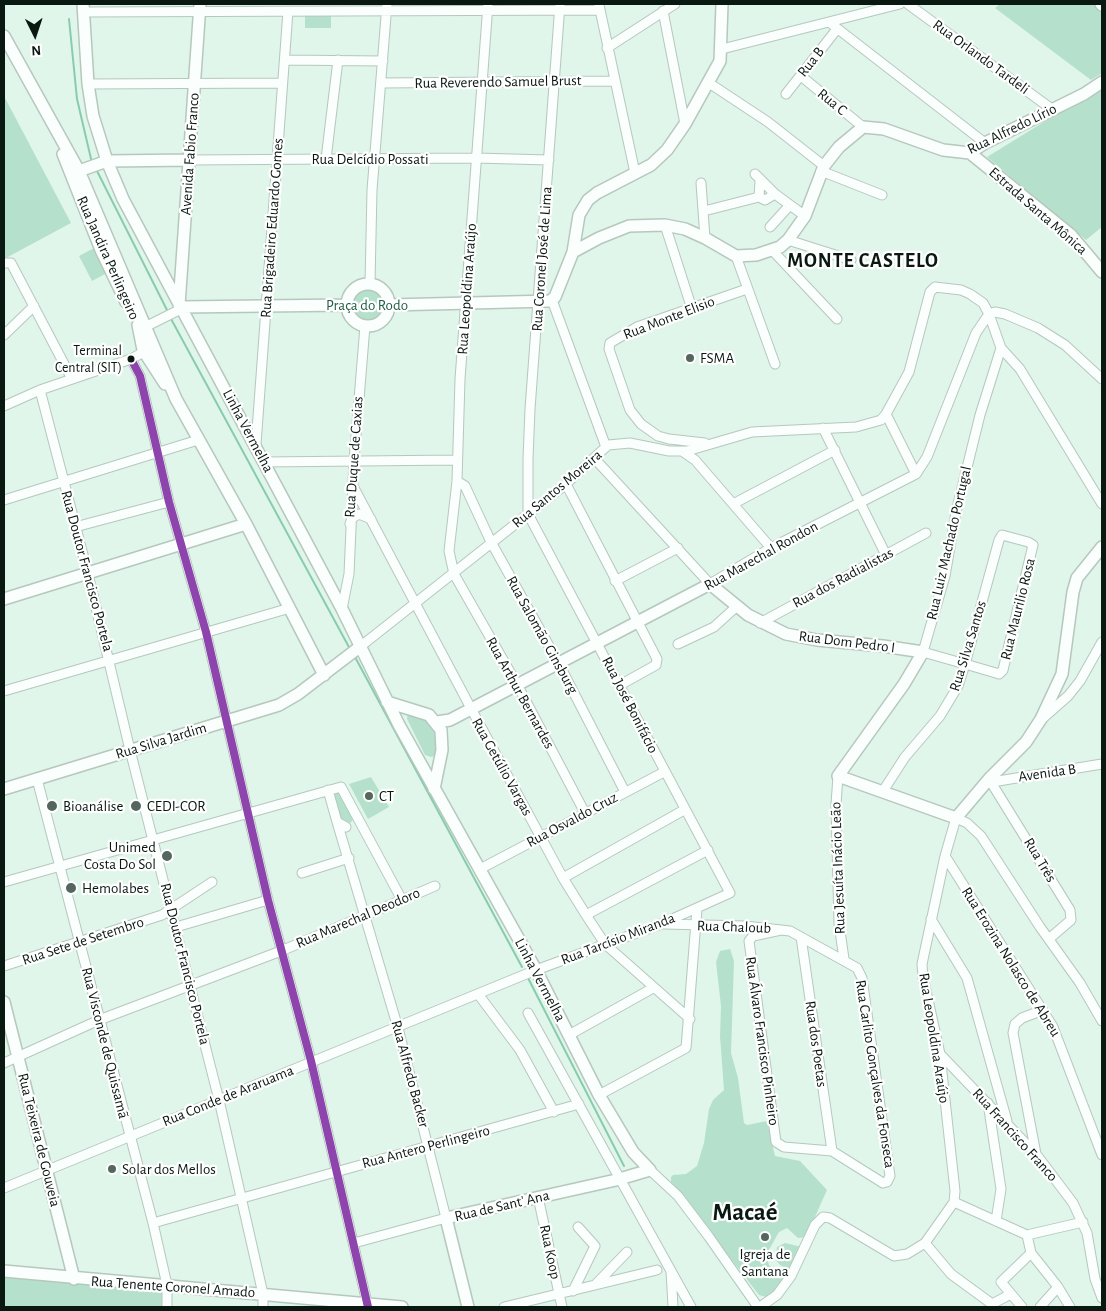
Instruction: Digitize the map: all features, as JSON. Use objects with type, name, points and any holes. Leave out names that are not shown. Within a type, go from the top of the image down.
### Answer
[{"type":"main road","points":[[390,305],[539,302],[552,300],[573,252],[578,215],[588,200],[660,158],[685,124],[709,83],[720,61],[722,49],[722,4]]},
{"type":"main road","name":"Linha Vermelha","points":[[83,8],[88,84],[93,116],[105,162],[123,199],[168,283],[178,309],[256,444],[342,609],[355,650],[387,702],[536,970],[599,1095],[633,1152],[650,1170]]},
{"type":"main road","name":"Avenida Fabio Franco","points":[[178,309],[200,8]]},
{"type":"main road","name":"Rua Jandira Perlingeiro","points":[[4,36],[8,55],[47,112],[80,172],[105,248],[156,364],[246,524],[324,675]]},
{"type":"main road","name":"Rua Alfredo Lírio","points":[[863,127],[884,129],[954,153],[970,153],[985,143],[1053,110],[1102,82]]},
{"type":"main road","points":[[573,252],[599,238],[629,226],[665,226],[684,229],[705,238],[736,256],[756,255],[772,250],[788,240],[805,216],[823,168],[839,147],[863,127]]},
{"type":"main road","name":"Estrada Santa Mônica","points":[[970,153],[1071,236],[1101,266]]},
{"type":"main road","points":[[80,172],[105,162],[190,160]]},
{"type":"main road","name":"Rua Jandira Perlingeiro","points":[[105,248],[145,327],[149,349]]},
{"type":"main road","points":[[168,283],[174,286],[180,284]]},
{"type":"main road","points":[[370,284],[379,286],[386,292],[390,305],[386,317],[382,321],[371,326],[365,326],[352,318],[347,305],[352,291],[360,285],[370,284]]},
{"type":"main road","points":[[178,309],[265,304],[347,305]]},
{"type":"main road","points":[[4,599],[246,524]]},
{"type":"main road","points":[[838,776],[956,818],[963,808],[1026,742],[1041,720],[1062,674],[1072,592],[1077,578],[1102,546]]},
{"type":"main road","name":"Rua Dom Pedro I","points":[[710,584],[736,607],[760,623],[802,638],[923,652]]},
{"type":"main road","name":"Rua Marechal Rondon","points":[[439,726],[710,584]]},
{"type":"main road","name":"Rua Silva Jardim","points":[[4,789],[279,705],[298,694],[355,650]]},
{"type":"main road","name":"Rua Luiz Machado Portugal","points":[[838,776],[904,684],[923,652]]},
{"type":"main road","points":[[387,702],[417,710],[439,726],[442,750],[434,789]]},
{"type":"main road","points":[[399,724],[403,714],[409,710],[417,710]]},
{"type":"main road","points":[[418,760],[429,764],[440,760]]},
{"type":"main road","name":"Rua Teixeira de Gouveia","points":[[5,1010],[74,1279]]},
{"type":"main road","name":"Rua de Sant' Ana","points":[[446,1218],[620,1179],[650,1170]]},
{"type":"main road","name":"Rua Alfredo Backer","points":[[446,1218],[468,1307]]},
{"type":"main road","name":"Rua Tenente Coronel Amado","points":[[4,1271],[74,1279],[263,1294],[368,1306],[402,1307]]},
{"type":"street","points":[[607,48],[675,4]]},
{"type":"street","points":[[722,49],[900,4]]},
{"type":"street","name":"Rua Orlando Tardeli","points":[[908,4],[1053,110]]},
{"type":"street","points":[[370,284],[370,227],[387,7]]},
{"type":"street","name":"Rua Leopoldina Araújo","points":[[454,574],[449,551],[449,538],[457,481],[465,303],[488,7]]},
{"type":"street","name":"Rua Coronel José de Lima","points":[[528,514],[528,459],[553,81],[560,7]]},
{"type":"street","points":[[83,8],[599,7],[613,81],[635,174]]},
{"type":"street","name":"Rua Brigadeiro Eduardo Gomes","points":[[256,444],[265,304],[289,8]]},
{"type":"street","points":[[663,11],[685,124]]},
{"type":"street","points":[[829,22],[985,143]]},
{"type":"street","name":"Rua B","points":[[786,94],[837,29]]},
{"type":"street","points":[[285,60],[383,61]]},
{"type":"street","points":[[326,159],[338,60]]},
{"type":"street","name":"Rua C","points":[[801,76],[863,127]]},
{"type":"street","name":"Rua Reverendo Samuel Brust","points":[[382,83],[613,81]]},
{"type":"street","points":[[88,84],[282,83]]},
{"type":"street","points":[[709,83],[768,122],[823,168],[882,195]]},
{"type":"street","name":"Rua Delcídio Possati","points":[[190,160],[476,158],[549,160]]},
{"type":"street","points":[[759,196],[758,177],[775,194],[805,216]]},
{"type":"street","points":[[701,183],[705,238]]},
{"type":"street","points":[[704,211],[759,196],[765,200],[775,194]]},
{"type":"street","points":[[770,227],[790,205]]},
{"type":"street","points":[[665,226],[692,309]]},
{"type":"street","points":[[788,240],[851,260]]},
{"type":"street","points":[[772,250],[837,320]]},
{"type":"street","points":[[736,256],[774,364]]},
{"type":"street","points":[[7,262],[34,306],[72,378]]},
{"type":"street","points":[[916,474],[886,414],[909,372],[930,292],[935,287],[970,294],[983,303],[990,314],[1001,348],[1025,377],[1102,504]]},
{"type":"street","name":"Rua Monte Elisio","points":[[716,443],[686,442],[658,436],[636,418],[630,410],[609,348],[610,343],[620,335],[637,327],[748,289]]},
{"type":"street","points":[[552,300],[606,447]]},
{"type":"street","points":[[4,335],[34,306]]},
{"type":"street","points":[[145,327],[178,309]]},
{"type":"street","points":[[916,474],[927,457],[976,333],[990,314],[995,312],[1005,314],[1038,328],[1064,345],[1102,380]]},
{"type":"street","name":"Rua Duque de Caxias","points":[[342,609],[347,588],[354,460],[365,326]]},
{"type":"street","name":"Rua Luiz Machado Portugal","points":[[923,652],[945,576],[956,512],[978,423],[1001,348]]},
{"type":"street","points":[[4,406],[40,390],[131,358],[149,349]]},
{"type":"street","points":[[131,358],[140,376],[169,502],[183,544],[206,632],[268,900],[310,1062],[368,1306]]},
{"type":"street","points":[[140,376],[156,364]]},
{"type":"street","name":"Rua Doutor Francisco Portela","points":[[40,390],[110,660],[130,750],[154,838],[219,1100],[263,1294],[263,1307]]},
{"type":"street","name":"Rua Santos Moreira","points":[[355,650],[416,604],[491,542],[566,484],[606,447],[622,442],[669,451],[682,451],[752,432],[866,426],[880,420],[886,414]]},
{"type":"street","points":[[823,428],[886,555]]},
{"type":"street","points":[[4,500],[198,440]]},
{"type":"street","points":[[733,504],[835,450]]},
{"type":"street","points":[[682,451],[695,460],[771,548]]},
{"type":"street","points":[[595,459],[710,584]]},
{"type":"street","points":[[264,462],[457,460]]},
{"type":"street","name":"Rua Marechal Rondon","points":[[710,584],[771,548],[916,474]]},
{"type":"street","name":"Rua Salomão Ginsburg","points":[[457,481],[465,486],[491,542],[559,664],[625,792]]},
{"type":"street","points":[[566,484],[657,662],[656,665],[620,685]]},
{"type":"street","name":"Rua Getúlio Vargas","points":[[353,486],[563,878],[604,944],[690,1019]]},
{"type":"street","points":[[75,527],[169,502]]},
{"type":"street","points":[[350,524],[352,518],[359,514],[371,519]]},
{"type":"street","name":"Rua José Bonifácio","points":[[528,514],[620,685],[684,810],[730,891],[728,895]]},
{"type":"street","name":"Rua dos Radialistas","points":[[760,623],[926,533]]},
{"type":"street","name":"Rua Silva Santos","points":[[883,791],[905,757],[950,702],[965,664],[998,540],[1002,535],[1006,535],[1028,542]]},
{"type":"street","name":"Rua Maurilio Rosa","points":[[996,673],[1003,670],[1033,545],[1028,542]]},
{"type":"street","points":[[615,581],[678,548]]},
{"type":"street","name":"Rua Arthur Bernardes","points":[[454,574],[518,686],[584,813]]},
{"type":"street","points":[[333,592],[338,593],[347,588]]},
{"type":"street","points":[[678,644],[714,627],[736,607]]},
{"type":"street","points":[[4,691],[290,608]]},
{"type":"street","points":[[1041,720],[1068,696],[1080,681],[1102,642]]},
{"type":"street","name":"Rua Dom Pedro I","points":[[923,652],[996,673]]},
{"type":"street","name":"Avenida B","points":[[990,780],[1102,764]]},
{"type":"street","name":"Rua Osvaldo Cruz","points":[[480,869],[664,772]]},
{"type":"street","name":"Rua Jesuíta Inácio Leão","points":[[838,776],[836,804],[839,924],[844,960]]},
{"type":"street","name":"Rua Visconde de Quissamã","points":[[37,779],[153,1223],[167,1285],[167,1307]]},
{"type":"street","name":"Rua Três","points":[[990,780],[1070,910],[1071,920],[1050,938]]},
{"type":"street","points":[[4,882],[341,786],[402,900]]},
{"type":"street","name":"Rua Alfredo Backer","points":[[328,790],[398,1028],[446,1218]]},
{"type":"street","points":[[563,878],[684,810]]},
{"type":"street","points":[[956,818],[967,823],[981,836],[1040,927],[1050,938],[1094,1003],[1102,1021]]},
{"type":"street","name":"Rua Leopoldina Araújo","points":[[954,1202],[955,1191],[940,1054],[922,977],[923,950],[956,818]]},
{"type":"street","points":[[337,822],[346,827],[360,822]]},
{"type":"street","name":"Rua Alfredo Backer","points":[[345,844],[346,827]]},
{"type":"street","points":[[586,915],[708,850]]},
{"type":"street","name":"Rua Erozina Nolasco de Abreu","points":[[945,856],[1043,1010],[1062,1047],[1102,1156]]},
{"type":"street","points":[[302,873],[349,858]]},
{"type":"street","name":"Rua Sete de Setembro","points":[[4,966],[172,911],[212,882]]},
{"type":"street","name":"Rua Marechal Deodoro","points":[[4,1062],[99,1020],[281,951],[435,886]]},
{"type":"street","name":"Rua Tarcísio Miranda","points":[[536,970],[661,924],[728,895]]},
{"type":"street","points":[[176,926],[268,900]]},
{"type":"street","points":[[599,1095],[684,1051],[688,1044],[697,909]]},
{"type":"street","points":[[931,920],[967,978],[1007,1121]]},
{"type":"street","name":"Rua Chaloub","points":[[661,924],[745,926],[781,930],[801,937],[858,968]]},
{"type":"street","name":"Rua Álvaro Francisco Pinheiro","points":[[781,930],[753,936],[749,941],[776,1142],[784,1147],[832,1151]]},
{"type":"street","name":"Rua dos Poetas","points":[[801,937],[832,1151]]},
{"type":"street","name":"Rua Carlito Gonçalves da Fonseca","points":[[832,1151],[883,1183],[890,1180],[862,978],[858,968]]},
{"type":"street","name":"Rua Conde de Araruama","points":[[4,1188],[536,970]]},
{"type":"street","points":[[569,1036],[653,988]]},
{"type":"street","points":[[478,994],[520,1050],[554,1112]]},
{"type":"street","points":[[1036,1154],[1013,1033],[1016,1024],[1022,1018],[1043,1010]]},
{"type":"street","points":[[528,1013],[691,1307]]},
{"type":"street","name":"Rua Francisco Franco","points":[[940,1054],[1007,1121],[1036,1154],[1073,1203],[1084,1222],[1095,1279],[1102,1298]]},
{"type":"street","points":[[988,1103],[1001,1189],[996,1222]]},
{"type":"street","name":"Rua Antero Perlingeiro","points":[[153,1223],[579,1104]]},
{"type":"street","points":[[650,1170],[678,1196],[759,1307],[777,1296],[791,1276],[815,1224],[823,1217],[830,1218],[888,1255],[907,1254],[925,1243],[954,1202],[1026,1235],[1084,1222]]},
{"type":"street","name":"Rua Koop","points":[[538,1197],[562,1307]]},
{"type":"street","name":"Rua de Sant' Ana","points":[[354,1243],[446,1218]]},
{"type":"street","points":[[573,1291],[595,1246],[578,1227]]},
{"type":"street","points":[[1026,1235],[1031,1253],[1058,1287],[1070,1307]]},
{"type":"street","points":[[925,1243],[951,1274],[992,1304],[1011,1294]]},
{"type":"street","points":[[595,1285],[627,1252]]},
{"type":"street","points":[[1022,1307],[1002,1284],[1001,1280],[1031,1253]]},
{"type":"street","points":[[504,1307],[657,1270]]},
{"type":"street","points":[[671,1270],[672,1307]]},
{"type":"street","points":[[1040,1307],[1058,1287]]},
{"type":"green space","points":[[1000,4],[1095,4],[1102,10],[1102,73],[1091,80],[995,8]]},
{"type":"green space","points":[[331,13],[331,28],[305,28],[305,14]]},
{"type":"green space","points":[[1102,86],[1102,227],[1086,240],[987,157]]},
{"type":"green space","points":[[4,96],[71,223],[4,259]]},
{"type":"green space","points":[[94,248],[107,273],[92,281],[79,256]]},
{"type":"green space","name":"Praça do Rodo","points":[[367,286],[380,292],[386,305],[380,318],[367,324],[354,318],[348,305],[354,292]]},
{"type":"green space","points":[[408,712],[436,725],[440,754],[431,757],[425,755],[407,719]]},
{"type":"green space","name":"CT","points":[[371,777],[389,807],[368,819],[349,784]]},
{"type":"green space","points":[[338,790],[354,819],[349,824],[343,822],[332,796]]},
{"type":"green space","points":[[730,949],[734,961],[731,1053],[738,1078],[744,1123],[747,1125],[767,1121],[775,1156],[800,1161],[827,1190],[806,1237],[798,1238],[787,1228],[779,1232],[766,1255],[769,1265],[781,1275],[783,1283],[770,1297],[759,1295],[671,1182],[673,1175],[686,1174],[697,1166],[704,1143],[709,1109],[713,1100],[724,1090],[720,1036],[721,1006],[716,962],[720,951]]},
{"type":"green space","points":[[785,1243],[802,1247],[790,1270],[780,1265],[775,1259],[777,1247]]},
{"type":"green space","points":[[4,1272],[163,1288],[163,1307],[4,1307]]},
{"type":"waterway","points":[[69,19],[77,99],[92,163]]},
{"type":"waterway","points":[[96,169],[168,312]]},
{"type":"waterway","points":[[170,317],[350,649]]},
{"type":"waterway","points":[[355,657],[522,967]]},
{"type":"waterway","points":[[528,978],[624,1166]]},
{"type":"transit line","points":[[131,359],[140,376],[169,502],[206,632],[268,900],[311,1061],[368,1307]]},
{"type":"place","name":"FSMA","points":[[690,358]]},
{"type":"place","name":"Terminal Central (SIT)","points":[[131,359]]},
{"type":"place","name":"CT","points":[[369,796]]},
{"type":"place","name":"Bioanálise","points":[[52,806]]},
{"type":"place","name":"CEDI-COR","points":[[136,806]]},
{"type":"place","name":"Unimed Costa Do Sol","points":[[167,856]]},
{"type":"place","name":"Hemolabes","points":[[71,888]]},
{"type":"place","name":"Solar dos Mellos","points":[[112,1169]]},
{"type":"place","name":"Igreja de Santana","points":[[765,1237]]},
{"type":"district","name":"MONTE CASTELO","points":[[863,261]]},
{"type":"district","name":"Macaé","points":[[745,1212]]}]
